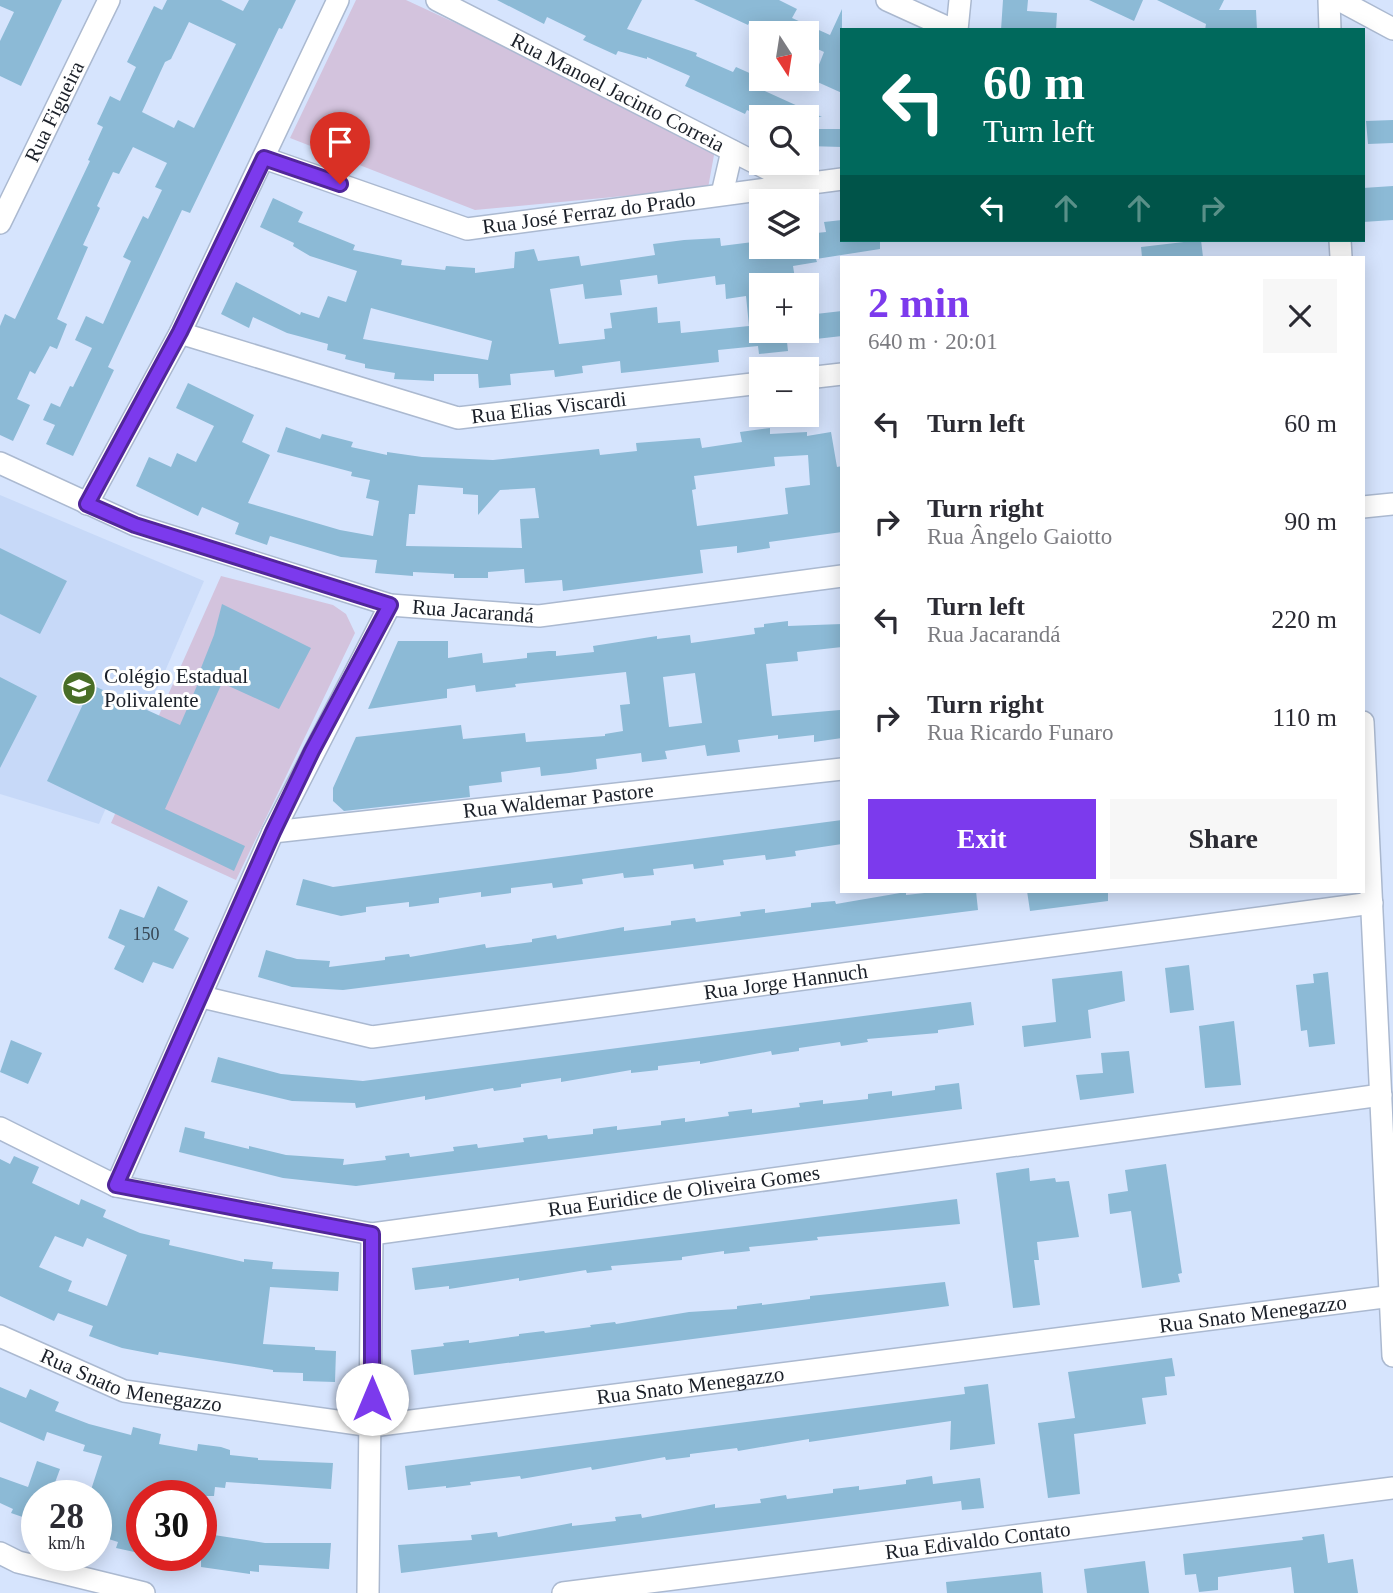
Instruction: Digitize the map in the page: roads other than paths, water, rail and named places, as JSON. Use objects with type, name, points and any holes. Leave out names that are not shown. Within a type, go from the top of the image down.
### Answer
[{"type":"street","name":"Rua Figueira","points":[[0,222],[109,0]]},
{"type":"street","points":[[87,504],[180,332],[338,0]]},
{"type":"street","name":"Rua Manoel Jacinto Correia","points":[[438,0],[797,184]]},
{"type":"street","points":[[887,0],[950,28]]},
{"type":"street","points":[[955,28],[960,0]]},
{"type":"street","points":[[1329,0],[1330,28]]},
{"type":"street","points":[[1339,0],[1393,29]]},
{"type":"street","points":[[722,194],[732,150]]},
{"type":"street","name":"Rua José Ferraz do Prado","points":[[264,158],[467,229],[840,179]]},
{"type":"street","name":"Rua Elias Viscardi","points":[[180,332],[458,418],[749,384]]},
{"type":"street","points":[[819,377],[840,374]]},
{"type":"street","name":"Rua Jacarandá","points":[[0,463],[135,525],[390,605],[539,616],[840,576]]},
{"type":"street","points":[[1365,507],[1393,504]]},
{"type":"street","points":[[116,1185],[202,997],[273,832],[312,751],[390,605]]},
{"type":"street","points":[[1365,762],[1393,1356]]},
{"type":"street","name":"Rua Waldemar Pastore","points":[[273,832],[840,769]]},
{"type":"street","name":"Rua Jorge Hannuch","points":[[202,997],[372,1037],[1372,903]]},
{"type":"street","name":"Rua Euridice de Oliveira Gomes","points":[[0,1128],[116,1185],[372,1234],[1381,1095]]},
{"type":"street","points":[[368,1593],[372,1426],[372,1234]]},
{"type":"street","name":"Rua Snato Menegazzo","points":[[0,1336],[124,1391],[372,1426],[1392,1296]]},
{"type":"street","name":"Rua Edivaldo Contato","points":[[563,1593],[1393,1488]]},
{"type":"street","points":[[0,1553],[19,1562],[144,1593]]},
{"type":"place","name":"Colégio Estadual Polivalente","points":[[79,688]]}]
